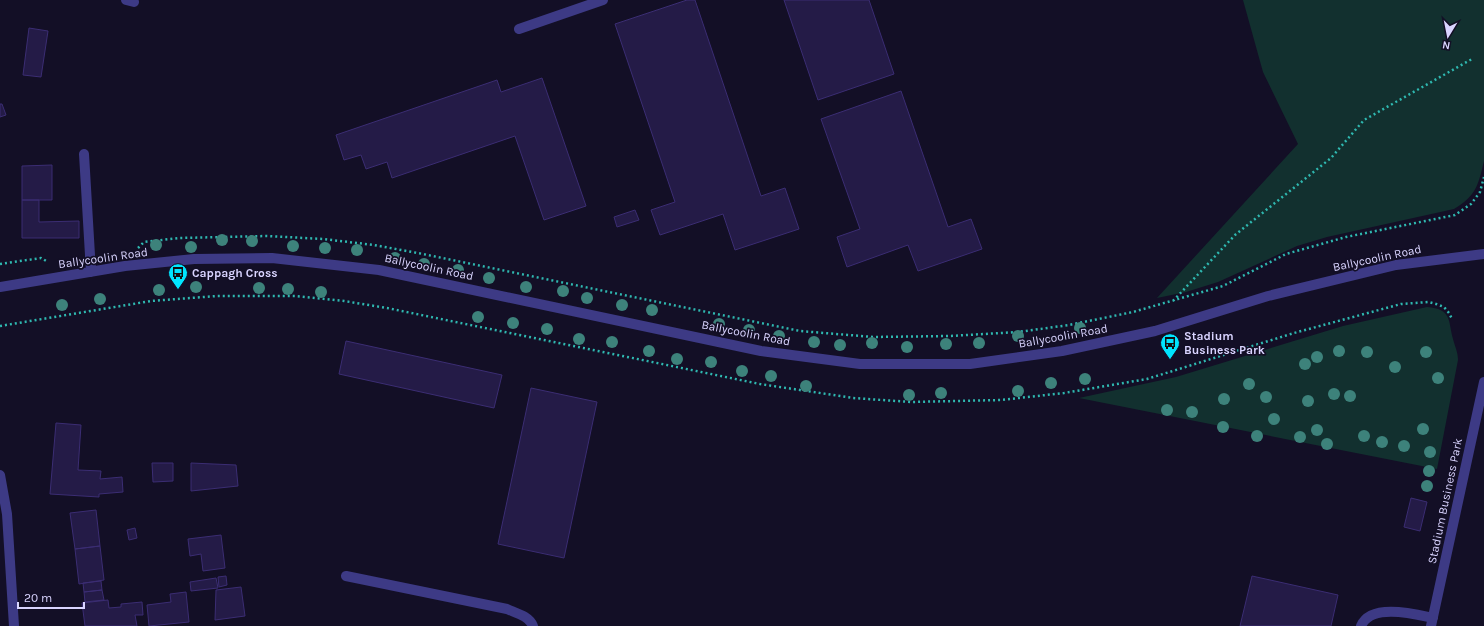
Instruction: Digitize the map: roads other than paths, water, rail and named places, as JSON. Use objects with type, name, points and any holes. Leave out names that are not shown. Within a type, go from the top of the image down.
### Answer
[{"type":"street","points":[[519,29],[603,0]]},
{"type":"street","points":[[84,154],[91,272]]},
{"type":"street","name":"Ballycoolin Road","points":[[0,287],[125,266],[194,259],[280,259],[379,270],[761,350],[860,364],[962,364],[1062,351],[1155,331],[1268,296],[1396,265],[1484,254]]},
{"type":"street","name":"Stadium Business Park","points":[[1432,622],[1484,382]]},
{"type":"street","points":[[0,475],[7,514],[14,626]]},
{"type":"street","points":[[346,576],[507,609],[523,615],[532,622],[533,626]]},
{"type":"street","points":[[1361,626],[1369,616],[1385,612],[1404,612],[1432,622]]},
{"type":"place","name":"Cappagh Cross","points":[[178,290]]},
{"type":"place","name":"Stadium Business Park","points":[[1170,360]]}]
